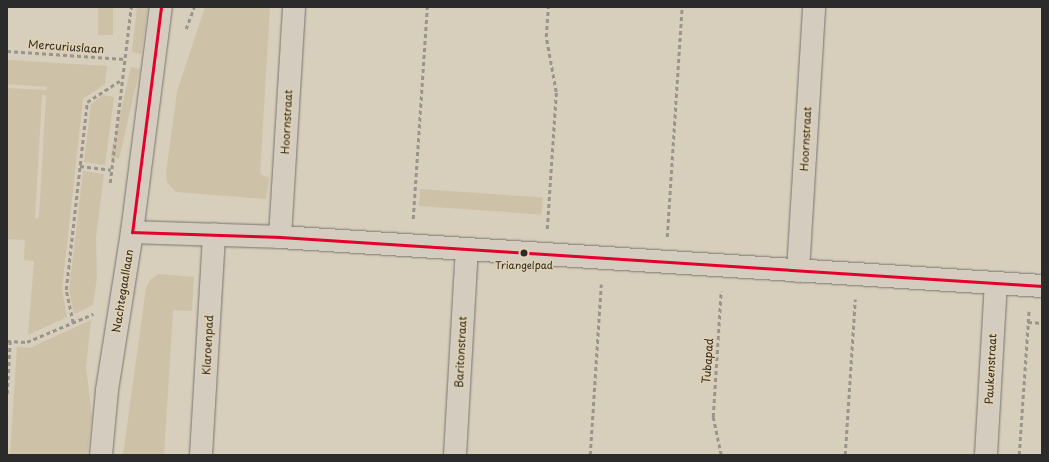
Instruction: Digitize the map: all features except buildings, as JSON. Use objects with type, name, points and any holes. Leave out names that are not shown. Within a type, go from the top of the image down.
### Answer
[{"type":"street","name":"Nachtegaallaan","points":[[100,455],[107,390],[132,232],[161,7]]},
{"type":"street","name":"Hoornstraat","points":[[280,237],[294,7]]},
{"type":"street","name":"Hoornstraat","points":[[798,271],[814,7]]},
{"type":"street","points":[[132,232],[280,237],[722,267],[1036,285]]},
{"type":"street","name":"Klaroenpad","points":[[201,455],[214,234]]},
{"type":"street","name":"Baritonstraat","points":[[455,455],[467,249]]},
{"type":"street","name":"Paukenstraat","points":[[986,455],[996,283]]},
{"type":"path","points":[[110,186],[131,7]]},
{"type":"path","points":[[411,246],[427,7]]},
{"type":"path","points":[[546,255],[556,92],[546,37],[548,7]]},
{"type":"path","points":[[666,263],[682,7]]},
{"type":"path","name":"Mercuriuslaan","points":[[7,51],[125,59]]},
{"type":"path","points":[[73,322],[66,290],[87,102],[122,80]]},
{"type":"path","points":[[80,166],[111,170]]},
{"type":"path","points":[[590,455],[602,259]]},
{"type":"path","name":"Tubapad","points":[[721,455],[713,417],[722,267]]},
{"type":"path","points":[[845,455],[856,275]]},
{"type":"path","points":[[1019,455],[1028,322],[1036,285]]},
{"type":"path","points":[[7,394],[9,341],[27,342],[96,312]]},
{"type":"path","points":[[1028,322],[1042,323]]},
{"type":"shaded area","points":[[98,7],[113,7],[113,35],[98,35]]},
{"type":"shaded area","points":[[137,7],[148,7],[141,54],[132,52]]},
{"type":"shaded area","points":[[205,7],[270,7],[260,174],[269,178],[266,199],[176,192],[167,182],[166,173],[177,92]]},
{"type":"shaded area","points":[[7,60],[107,66],[105,84],[83,99],[62,290],[67,317],[28,335],[34,261],[24,260],[25,240],[7,239],[7,88],[46,90],[47,87],[7,84]],"holes":[[[42,95],[46,95],[39,218],[35,218]]]},
{"type":"shaded area","points":[[131,67],[140,69],[119,159],[110,157]]},
{"type":"shaded area","points":[[103,95],[114,97],[105,165],[84,162],[91,104]]},
{"type":"shaded area","points":[[83,171],[104,174],[96,237],[97,277],[93,305],[74,314],[69,290]]},
{"type":"shaded area","points":[[420,189],[543,198],[542,215],[419,206]]},
{"type":"shaded area","points":[[158,274],[194,277],[192,311],[173,310],[164,455],[123,455],[146,288],[150,280]]},
{"type":"shaded area","points":[[91,320],[86,367],[92,417],[87,455],[10,455],[17,347],[30,348]]},
{"type":"transit line","points":[[161,7],[132,232],[280,237],[1042,286]]},
{"type":"place","name":"Triangelpad","points":[[524,253]]}]
